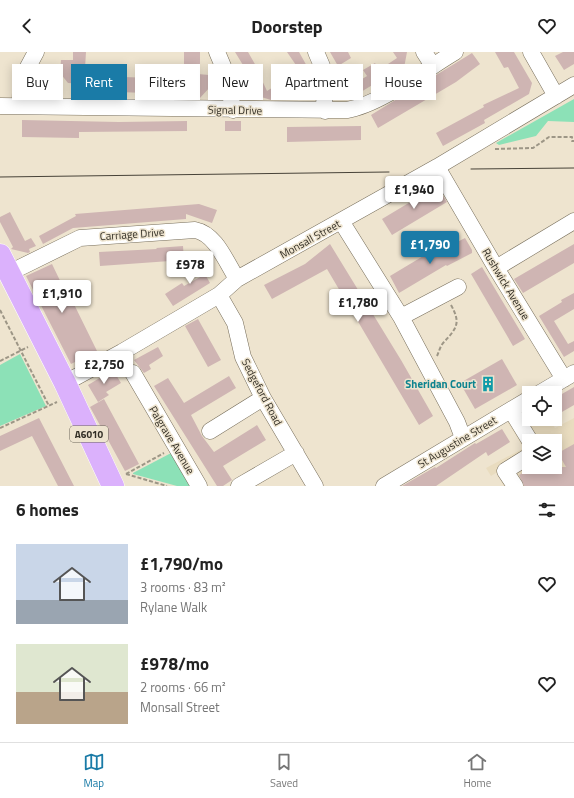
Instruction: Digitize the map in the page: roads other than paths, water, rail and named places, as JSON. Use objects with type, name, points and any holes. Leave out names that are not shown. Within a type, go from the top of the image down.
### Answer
[{"type":"highway","name":"A6010","points":[[4,264],[43,340],[64,392],[113,486]]},
{"type":"street","points":[[20,106],[21,80],[36,52]]},
{"type":"street","points":[[217,52],[228,78],[233,110]]},
{"type":"street","points":[[316,52],[322,66],[325,111]]},
{"type":"street","name":"Signal Drive","points":[[0,106],[325,111],[360,108],[428,59],[455,52]]},
{"type":"street","points":[[531,52],[556,96]]},
{"type":"street","name":"Monsall Street","points":[[64,392],[122,352],[219,295],[237,279],[437,167],[574,85]]},
{"type":"street","name":"Rushwick Avenue","points":[[437,167],[496,268],[569,376]]},
{"type":"street","points":[[341,221],[401,317],[457,422],[463,438]]},
{"type":"street","points":[[496,268],[574,221]]},
{"type":"street","name":"Carriage Drive","points":[[4,264],[80,238],[195,230],[202,231],[210,237],[237,279]]},
{"type":"street","points":[[401,317],[451,290]]},
{"type":"street","name":"Sedgeford Road","points":[[219,295],[235,323],[243,357],[263,398],[315,486]]},
{"type":"street","name":"Palgrave Avenue","points":[[133,373],[199,486]]},
{"type":"street","points":[[552,386],[569,376]]},
{"type":"street","points":[[210,431],[263,398]]},
{"type":"street","name":"St Augustine Street","points":[[384,486],[522,403]]},
{"type":"street","points":[[511,410],[526,434]]},
{"type":"street","points":[[239,486],[296,453]]},
{"type":"street","points":[[515,486],[505,471],[522,460]]},
{"type":"tram line","points":[[471,169],[574,168]]},
{"type":"tram line","points":[[0,177],[389,172]]},
{"type":"place","name":"Sheridan Court","points":[[488,384]]}]
